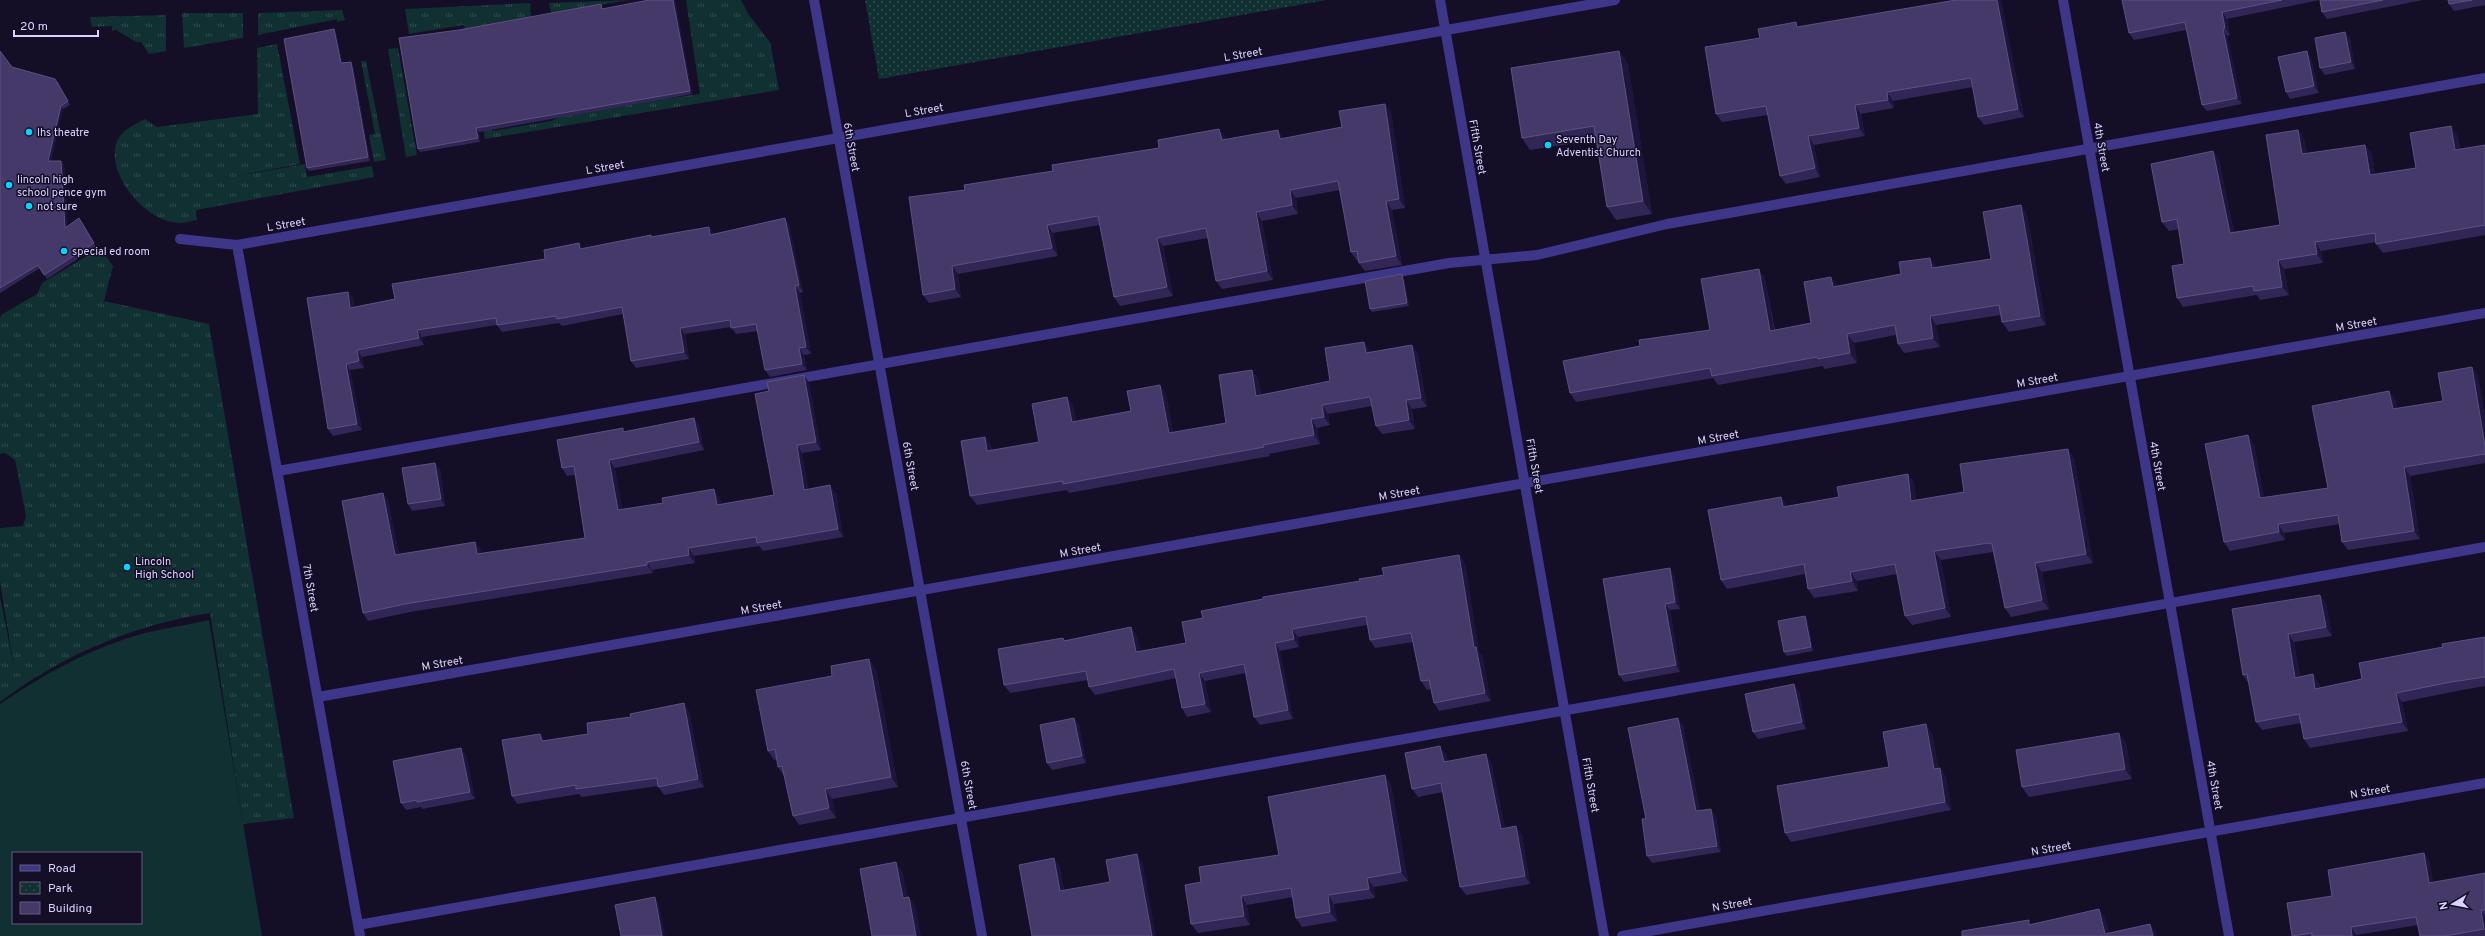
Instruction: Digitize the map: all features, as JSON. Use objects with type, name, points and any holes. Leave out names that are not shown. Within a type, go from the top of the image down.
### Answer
[{"type":"street","name":"6th Street","points":[[814,0],[922,590],[982,936]]},
{"type":"street","name":"Fifth Street","points":[[1440,0],[1566,710],[1604,936]]},
{"type":"street","name":"L Street","points":[[180,239],[237,245],[1615,0]]},
{"type":"street","name":"4th Street","points":[[2063,0],[2229,936]]},
{"type":"street","points":[[278,471],[1449,263],[1536,255],[1667,224],[2485,78]]},
{"type":"street","name":"7th Street","points":[[237,245],[360,936]]},
{"type":"street","name":"M Street","points":[[318,697],[2485,313]]},
{"type":"street","points":[[358,925],[2485,547]]},
{"type":"street","name":"N Street","points":[[1622,936],[2485,783]]},
{"type":"green space","points":[[629,0],[551,13],[549,3]]},
{"type":"green space","points":[[686,0],[741,0],[749,15],[770,42],[779,90],[485,139],[464,25],[409,34],[405,9],[530,3],[531,18],[474,29],[492,131],[551,121],[560,117],[631,103],[700,94]]},
{"type":"green space","points":[[865,0],[1327,0],[879,79]]},
{"type":"green space","points":[[342,10],[345,20],[337,22],[337,19],[258,35],[258,13]]},
{"type":"green space","points":[[182,13],[243,13],[243,38],[184,48]]},
{"type":"green space","points":[[166,15],[166,51],[149,54],[141,42],[136,42],[116,30],[112,31],[112,26],[92,27],[90,17]]},
{"type":"green space","points":[[277,44],[300,164],[219,179],[305,164],[307,177],[372,166],[374,177],[196,210],[197,220],[184,223],[166,221],[141,205],[130,193],[116,166],[115,152],[120,135],[130,127],[145,119],[157,127],[258,114],[257,48]]},
{"type":"green space","points":[[398,48],[417,155],[406,157],[388,49]]},
{"type":"green space","points":[[361,61],[366,61],[386,160],[374,162],[369,135],[375,134]]},
{"type":"green space","points":[[100,248],[113,266],[104,301],[209,324],[294,818],[243,824],[210,613],[153,625],[99,644],[48,670],[0,702],[0,597],[14,667],[0,582],[0,528],[23,526],[26,516],[15,460],[5,453],[0,454],[0,319],[1,315],[37,294],[42,283]]},
{"type":"green space","points":[[209,620],[262,936],[0,936],[0,704],[34,682],[70,662],[107,646],[145,633]]},
{"type":"building","points":[[649,0],[673,0],[690,91],[476,128],[478,138],[418,149],[399,38],[459,30],[601,4],[602,9]]},
{"type":"building","points":[[1956,0],[1997,0],[2018,109],[1978,117],[1971,78],[1887,92],[1888,100],[1855,105],[1859,128],[1808,136],[1815,168],[1780,176],[1766,106],[1716,114],[1705,47],[1760,38],[1758,29],[1796,22],[1797,27]]},
{"type":"building","points":[[2122,0],[2282,0],[2222,12],[2225,28],[2223,29],[2237,98],[2202,105],[2185,22],[2129,33]]},
{"type":"building","points":[[2320,0],[2383,0],[2322,12]]},
{"type":"building","points":[[2448,0],[2472,0],[2449,4]]},
{"type":"building","points":[[334,29],[341,63],[351,62],[368,157],[307,168],[284,39]]},
{"type":"building","points":[[2345,32],[2351,62],[2320,68],[2315,38]]},
{"type":"building","points":[[0,51],[12,67],[55,79],[68,101],[61,106],[48,161],[61,161],[65,228],[79,218],[94,243],[44,275],[38,265],[0,288]]},
{"type":"building","name":"Seventh Day Adventist Church","points":[[1619,51],[1643,201],[1607,207],[1594,126],[1522,138],[1511,68]]},
{"type":"building","points":[[2307,51],[2314,86],[2286,92],[2278,57]]},
{"type":"building","points":[[1385,104],[1399,199],[1386,201],[1396,256],[1359,263],[1357,251],[1351,252],[1338,181],[1290,190],[1292,205],[1256,212],[1267,271],[1216,281],[1206,228],[1157,238],[1167,287],[1114,297],[1098,216],[1047,225],[1052,248],[952,266],[955,289],[923,295],[909,197],[965,190],[964,185],[1053,171],[1052,165],[1159,148],[1158,140],[1219,129],[1222,140],[1278,130],[1280,139],[1342,127],[1339,111]]},
{"type":"building","points":[[2451,126],[2455,150],[2485,145],[2485,225],[2376,244],[2375,233],[2315,242],[2317,254],[2278,260],[2282,287],[2254,291],[2253,286],[2177,298],[2172,266],[2184,264],[2177,219],[2162,222],[2151,164],[2213,151],[2230,233],[2280,225],[2266,135],[2298,130],[2302,154],[2365,145],[2370,175],[2416,168],[2410,133]]},
{"type":"building","points":[[2021,205],[2040,316],[2002,322],[1999,305],[1930,316],[1933,338],[1898,344],[1895,325],[1847,334],[1850,353],[1818,359],[1817,357],[1712,376],[1710,368],[1570,393],[1563,361],[1640,346],[1639,340],[1710,330],[1701,279],[1759,269],[1770,331],[1811,323],[1804,282],[1831,277],[1833,287],[1901,274],[1899,262],[1930,258],[1932,268],[1991,259],[1983,212]]},
{"type":"building","points":[[785,218],[799,285],[795,286],[806,347],[799,348],[802,364],[765,370],[756,324],[731,328],[730,320],[680,328],[684,352],[631,361],[622,307],[557,319],[556,316],[497,325],[496,318],[417,330],[419,338],[357,350],[359,361],[346,364],[357,424],[328,429],[307,298],[348,292],[350,308],[395,299],[392,284],[545,259],[544,250],[579,243],[580,249],[651,235],[651,237],[709,227],[710,235]]},
{"type":"building","points":[[1402,274],[1407,303],[1370,309],[1365,281]]},
{"type":"building","points":[[1364,342],[1366,353],[1412,345],[1421,398],[1406,400],[1409,420],[1376,426],[1370,397],[1322,405],[1324,417],[1311,419],[1314,435],[1263,445],[1264,447],[1063,484],[1063,481],[970,496],[961,441],[985,437],[987,451],[1039,442],[1032,404],[1067,397],[1072,422],[1131,411],[1127,391],[1160,385],[1169,433],[1226,423],[1219,375],[1252,370],[1256,396],[1330,381],[1325,348]]},
{"type":"building","points":[[2472,367],[2485,454],[2404,467],[2414,531],[2342,542],[2338,515],[2278,524],[2279,532],[2224,542],[2205,444],[2248,435],[2260,498],[2328,488],[2312,406],[2389,391],[2393,409],[2443,401],[2438,373]]},
{"type":"building","points":[[804,375],[816,442],[797,445],[804,490],[830,485],[838,529],[757,543],[756,537],[688,548],[689,555],[647,562],[647,565],[405,604],[363,613],[342,501],[383,493],[395,555],[475,542],[477,554],[585,538],[574,466],[562,468],[557,440],[623,428],[623,432],[694,418],[699,442],[609,460],[618,510],[663,503],[662,498],[714,489],[717,505],[774,495],[755,394],[769,391],[767,382]]},
{"type":"building","points":[[2068,449],[2086,554],[2035,563],[2042,600],[2005,608],[1992,544],[1989,543],[1934,551],[1945,608],[1905,616],[1895,564],[1850,572],[1852,581],[1808,589],[1804,564],[1721,580],[1708,510],[1781,497],[1783,507],[1839,497],[1837,487],[1908,474],[1911,501],[1964,492],[1960,464]]},
{"type":"building","points":[[435,463],[441,499],[408,504],[402,468]]},
{"type":"building","points":[[1459,555],[1474,647],[1476,647],[1485,693],[1434,703],[1429,680],[1421,681],[1411,633],[1370,640],[1366,616],[1292,629],[1294,639],[1275,643],[1288,710],[1254,717],[1244,664],[1199,673],[1205,704],[1182,708],[1174,669],[1089,687],[1086,671],[1004,685],[998,649],[1063,638],[1064,641],[1131,627],[1136,652],[1186,643],[1182,622],[1203,618],[1201,611],[1263,599],[1263,597],[1360,581],[1359,579],[1384,575],[1382,568]]},
{"type":"building","points":[[1670,568],[1675,602],[1665,604],[1676,665],[1619,675],[1603,579]]},
{"type":"building","points":[[2320,595],[2326,627],[2288,634],[2295,678],[2313,674],[2315,689],[2362,679],[2359,663],[2443,647],[2442,644],[2485,637],[2485,677],[2396,693],[2402,722],[2304,739],[2299,714],[2256,722],[2247,674],[2243,675],[2232,609]]},
{"type":"building","points":[[1805,616],[1811,647],[1784,652],[1778,621]]},
{"type":"building","points":[[869,659],[891,777],[825,789],[829,808],[793,816],[782,766],[778,767],[775,749],[768,751],[756,690],[832,676],[831,666]]},
{"type":"building","points":[[1794,684],[1802,722],[1753,732],[1745,694]]},
{"type":"building","points":[[684,703],[698,779],[658,787],[657,778],[576,789],[576,785],[512,796],[502,740],[540,734],[542,741],[588,734],[587,723],[631,717],[630,714]]},
{"type":"building","points":[[1074,718],[1082,756],[1047,763],[1040,725]]},
{"type":"building","points":[[1678,718],[1696,811],[1711,809],[1717,846],[1647,856],[1642,819],[1646,819],[1628,728]]},
{"type":"building","points":[[1926,724],[1934,769],[1940,768],[1945,802],[1785,833],[1777,786],[1889,767],[1883,732]]},
{"type":"building","points":[[2119,733],[2125,769],[2022,787],[2016,750]]},
{"type":"building","points":[[1440,746],[1444,762],[1486,754],[1501,829],[1516,826],[1525,876],[1460,887],[1441,783],[1412,789],[1405,753]]},
{"type":"building","points":[[461,748],[470,792],[417,802],[417,800],[401,803],[393,761]]},
{"type":"building","points":[[1385,775],[1401,872],[1367,878],[1369,889],[1328,895],[1330,912],[1296,918],[1291,888],[1241,896],[1244,916],[1191,924],[1185,885],[1201,882],[1199,867],[1279,855],[1268,797]]},
{"type":"building","points":[[2424,853],[2429,883],[2485,873],[2485,910],[2481,910],[2484,929],[2445,936],[2420,936],[2416,917],[2351,927],[2352,936],[2312,936],[2312,933],[2292,936],[2287,903],[2332,896],[2328,870]]},
{"type":"building","points":[[1137,854],[1152,936],[1032,936],[1019,865],[1054,858],[1060,891],[1110,882],[1106,860]]},
{"type":"building","points":[[896,862],[903,898],[909,897],[916,936],[872,936],[860,869]]},
{"type":"building","points":[[655,897],[662,936],[621,936],[615,905]]},
{"type":"building","points":[[2099,909],[2105,934],[2150,924],[2153,936],[1962,936],[1962,931],[2029,920],[2029,925]]},
{"type":"place","name":"lhs theatre","points":[[29,132]]},
{"type":"place","name":"Seventh Day Adventist Church","points":[[1548,145]]},
{"type":"place","name":"lincoln high school pence gym","points":[[9,185]]},
{"type":"place","name":"not sure","points":[[29,206]]},
{"type":"place","name":"special ed room","points":[[64,251]]},
{"type":"place","name":"Lincoln High School","points":[[127,567]]}]
